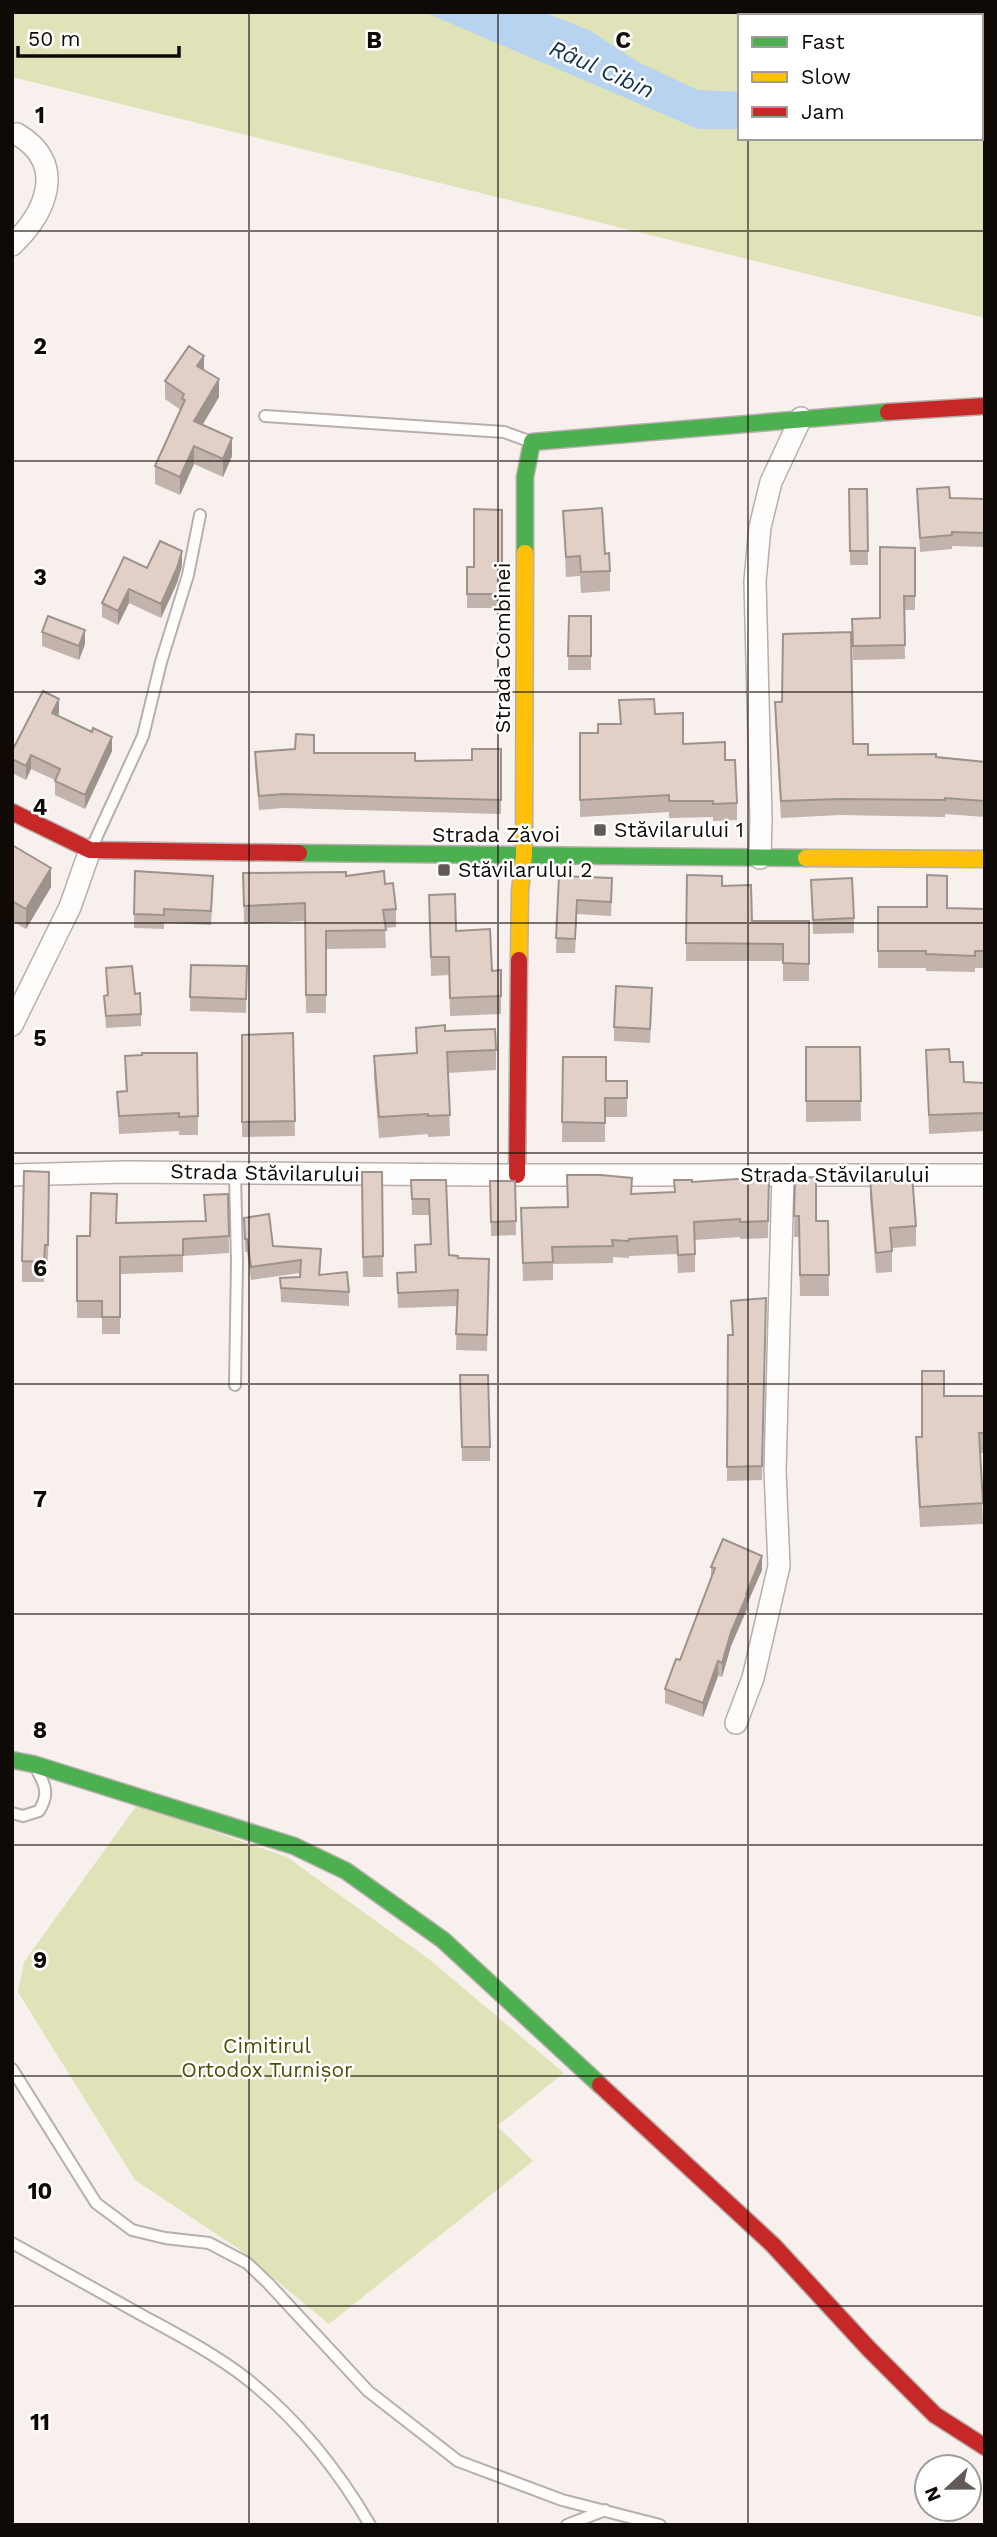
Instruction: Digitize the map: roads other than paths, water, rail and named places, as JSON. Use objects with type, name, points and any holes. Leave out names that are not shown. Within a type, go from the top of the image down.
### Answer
[{"type":"street","points":[[12,245],[37,216],[45,197],[48,179],[42,157],[33,143],[17,134]]},
{"type":"street","points":[[532,442],[802,418],[985,406]]},
{"type":"street","points":[[760,858],[755,581],[760,527],[771,482],[802,418]]},
{"type":"street","name":"Strada Combinei","points":[[524,855],[525,477],[532,442]]},
{"type":"street","points":[[12,812],[90,850],[70,907],[12,1026]]},
{"type":"street","name":"Strada Zăvoi","points":[[90,850],[985,859]]},
{"type":"street","points":[[517,1175],[520,891],[524,855]]},
{"type":"street","name":"Strada Stăvilarului","points":[[12,1175],[125,1172],[985,1175]]},
{"type":"street","points":[[736,1723],[753,1678],[779,1566],[775,1471],[783,1175]]},
{"type":"street","points":[[12,1760],[33,1764],[294,1846],[346,1871],[432,1932],[773,2245],[935,2415],[985,2447]]},
{"type":"lane","points":[[265,416],[504,432],[532,442]]},
{"type":"lane","points":[[90,850],[143,736],[161,662],[188,575],[200,515]]},
{"type":"lane","points":[[235,1173],[235,1385]]},
{"type":"lane","points":[[12,1813],[23,1816],[39,1811],[46,1798],[45,1785],[33,1764]]},
{"type":"lane","points":[[12,2069],[96,2203],[132,2230],[166,2238],[209,2243],[247,2263],[368,2391],[458,2461],[562,2500],[660,2525]]},
{"type":"lane","points":[[12,2243],[209,2352],[247,2380],[293,2421],[319,2450],[334,2468],[370,2525]]},
{"type":"lane","points":[[567,2525],[605,2510]]},
{"type":"water","name":"Râul Cibin","points":[[424,12],[543,12],[591,31],[638,62],[698,90],[738,92],[738,129],[698,129]]},
{"type":"water","points":[[985,52],[985,144],[982,140]]},
{"type":"place","name":"Stăvilarului 1","points":[[600,830]]},
{"type":"place","name":"Stăvilarului 2","points":[[444,870]]},
{"type":"park label","name":"Cimitirul Ortodox Turnișor","points":[[267,2058]]}]
